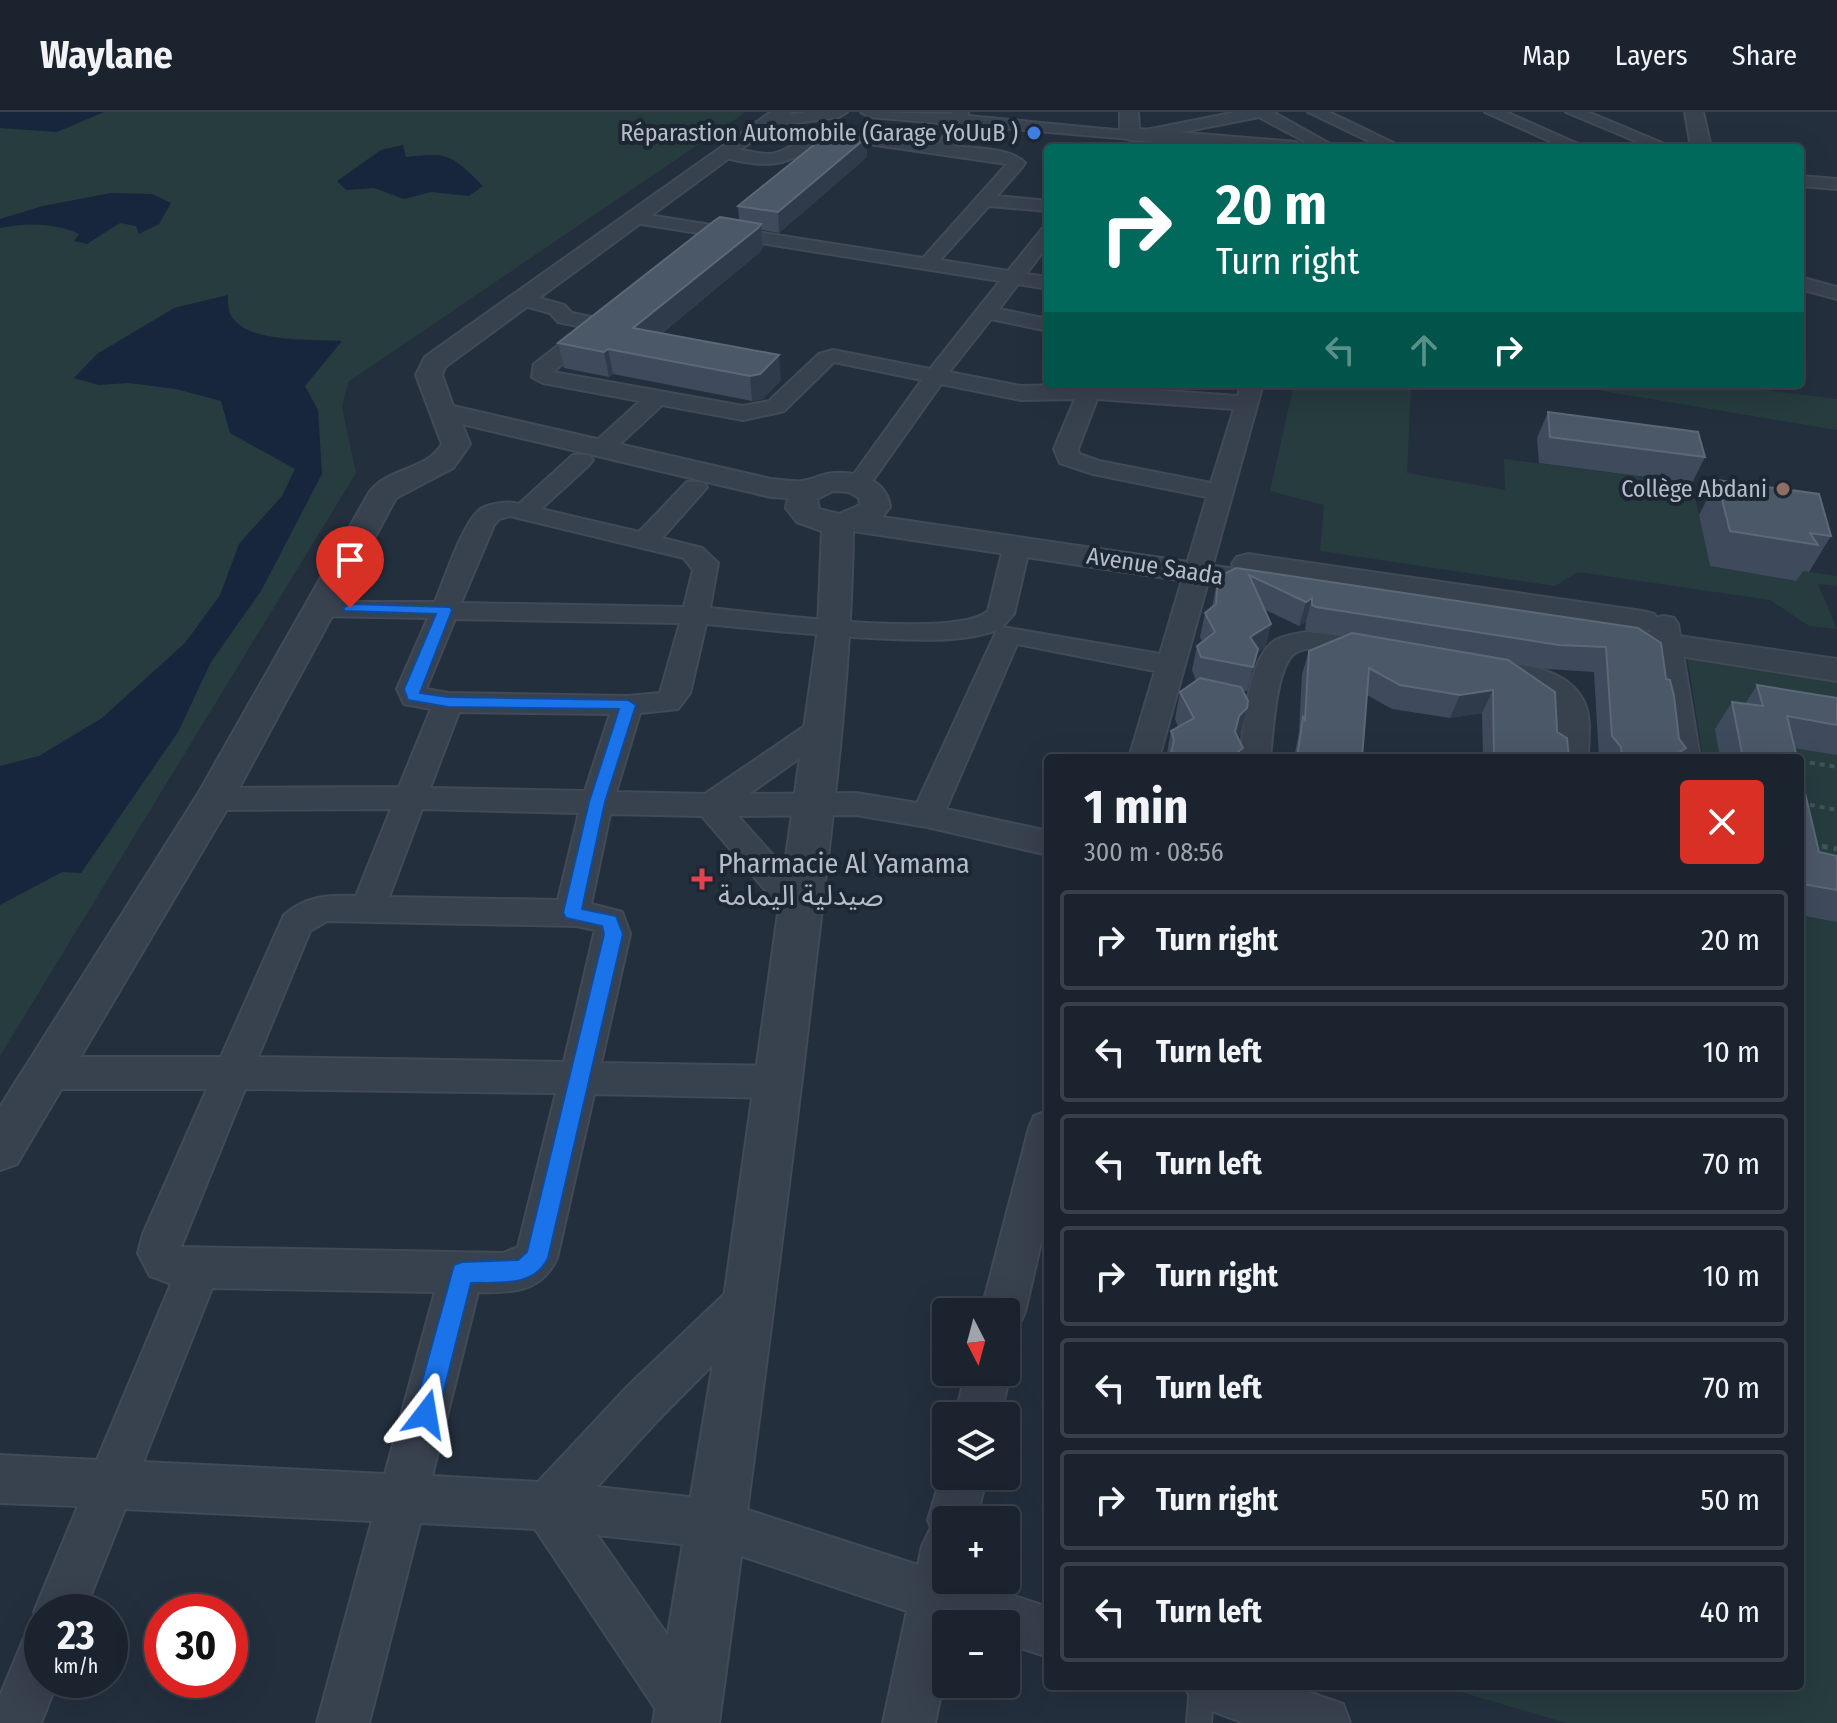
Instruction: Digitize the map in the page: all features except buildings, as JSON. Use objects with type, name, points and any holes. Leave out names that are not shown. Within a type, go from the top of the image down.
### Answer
[{"type":"street","points":[[0,1149],[214,799],[384,493],[398,482],[442,465],[451,457],[456,444],[429,375],[434,363],[776,117],[839,112]]},
{"type":"street","points":[[869,112],[1133,129],[1188,139],[1248,144]]},
{"type":"street","points":[[1133,129],[1260,112],[1321,144]]},
{"type":"street","points":[[1316,112],[1387,144]]},
{"type":"street","points":[[1493,112],[1569,144]]},
{"type":"street","points":[[1574,112],[1656,144]]},
{"type":"street","points":[[1694,112],[1700,144]]},
{"type":"street","points":[[944,149],[960,116]]},
{"type":"street","points":[[1340,123],[1364,116]]},
{"type":"street","points":[[1050,126],[1084,144]]},
{"type":"street","points":[[725,153],[775,158],[789,153],[801,143],[830,136],[880,138],[1008,158],[1017,163],[927,264]]},
{"type":"street","points":[[1804,181],[1837,184]]},
{"type":"street","points":[[985,200],[1044,206]]},
{"type":"street","points":[[635,218],[1044,282]]},
{"type":"street","points":[[691,249],[715,231]]},
{"type":"street","points":[[687,1716],[750,1298],[825,726],[835,629],[840,506],[934,378],[1044,238]]},
{"type":"street","points":[[1804,284],[1837,293]]},
{"type":"street","points":[[521,299],[557,309],[565,318],[604,319],[542,369],[543,377],[659,396],[731,412],[776,406],[826,358],[833,356],[1021,393],[1094,388],[1249,394],[1200,565],[1176,682],[1146,754]]},
{"type":"street","points":[[985,312],[1044,324]]},
{"type":"street","points":[[1094,388],[1066,449],[1068,458],[1093,467],[1221,492]]},
{"type":"street","points":[[525,511],[659,396]]},
{"type":"street","points":[[446,420],[705,481],[840,506]]},
{"type":"street","points":[[645,541],[705,481]]},
{"type":"street","name":"Avenue Saada","points":[[840,506],[1017,545],[1200,565]]},
{"type":"street","name":"Avenue Saada","points":[[840,506],[917,514],[1200,565],[1666,635],[1837,670]]},
{"type":"street","points":[[497,511],[525,511],[645,541],[693,553],[705,563],[706,570],[676,693],[668,702],[628,705],[448,702],[414,697],[411,689],[482,523],[497,511]]},
{"type":"street","points":[[927,816],[999,628],[1017,545]]},
{"type":"street","points":[[319,608],[697,615],[835,629],[943,632],[999,628],[1176,682]]},
{"type":"street","points":[[1666,635],[1684,754]]},
{"type":"street","name":"Avenue Saada","points":[[1666,635],[1837,649]]},
{"type":"street","points":[[1254,754],[1248,705],[1274,656],[1287,646],[1319,641],[1393,653]]},
{"type":"street","points":[[1467,665],[1541,679],[1559,690],[1571,706],[1573,754]]},
{"type":"street","points":[[368,908],[448,702]]},
{"type":"street","points":[[572,913],[597,802],[628,705]]},
{"type":"street","points":[[711,805],[825,726]]},
{"type":"street","points":[[214,799],[410,798],[711,805],[856,804],[1044,842]]},
{"type":"street","points":[[711,805],[801,909]]},
{"type":"street","points":[[327,908],[572,913],[610,921],[613,934],[536,1258],[523,1270],[199,1268],[165,1262],[159,1253],[164,1234],[231,1072],[302,916],[327,908]]},
{"type":"street","points":[[45,1073],[231,1072],[776,1082]]},
{"type":"street","points":[[1006,1298],[1044,1144]]},
{"type":"street","points":[[66,1594],[199,1268]]},
{"type":"street","points":[[343,1723],[462,1272]]},
{"type":"street","points":[[548,1506],[642,1404],[750,1298]]},
{"type":"street","points":[[0,1479],[548,1506],[717,1524],[1044,1631]]},
{"type":"street","points":[[548,1506],[687,1716]]},
{"type":"street","points":[[909,1723],[934,1595]]},
{"type":"street","points":[[1223,1690],[1324,1723]]},
{"type":"street","points":[[15,1723],[25,1698]]},
{"type":"lane","points":[[1199,1723],[1202,1690]]},
{"type":"path","points":[[1804,762],[1837,767]]},
{"type":"path","points":[[1804,804],[1837,810]]},
{"type":"path","points":[[1809,854],[1807,843],[1837,849]]},
{"type":"green space","points":[[0,112],[746,112],[348,382],[342,407],[356,473],[0,1056]]},
{"type":"green space","points":[[1293,388],[1411,388],[1407,473],[1505,490],[1504,459],[1692,483],[1710,566],[1795,581],[1789,569],[1837,576],[1837,586],[1818,584],[1837,629],[1809,626],[1770,600],[1578,572],[1555,586],[1320,551],[1324,505],[1270,491]]},
{"type":"green space","points":[[1589,388],[1749,388],[1837,399],[1837,430]]},
{"type":"green space","points":[[1687,656],[1837,681],[1837,1723],[1566,1723],[1455,1690],[1804,1690],[1804,754],[1702,754]]},
{"type":"water","points":[[0,112],[104,112],[57,132],[0,128]]},
{"type":"water","points":[[403,145],[406,157],[432,155],[449,158],[483,186],[469,196],[431,192],[404,199],[374,188],[346,190],[337,181],[381,150]]},
{"type":"water","points":[[111,193],[152,194],[171,203],[159,224],[139,234],[136,226],[120,223],[87,244],[74,241],[79,234],[59,227],[30,225],[0,228],[0,219],[43,206]]},
{"type":"water","points":[[228,295],[230,314],[238,324],[250,331],[280,338],[342,341],[305,386],[318,410],[322,474],[261,591],[211,662],[178,732],[81,873],[62,872],[0,905],[0,766],[39,756],[102,718],[185,643],[220,595],[239,544],[282,496],[295,469],[230,433],[221,401],[176,389],[129,383],[99,385],[74,378],[97,354],[174,308]]},
{"type":"place","name":"Réparastion Automobile (Garage YoUuB )","points":[[1034,133]]},
{"type":"place","name":"Collège Abdani","points":[[1783,489]]},
{"type":"place","name":"Pharmacie Al Yamama صيدلية اليمامة","points":[[702,879]]},
{"type":"route","points":[[350,608],[445,610],[411,689],[414,697],[448,702],[628,705],[597,802],[572,913],[599,916],[610,921],[613,934],[536,1258],[523,1270],[462,1272],[426,1414]]}]
